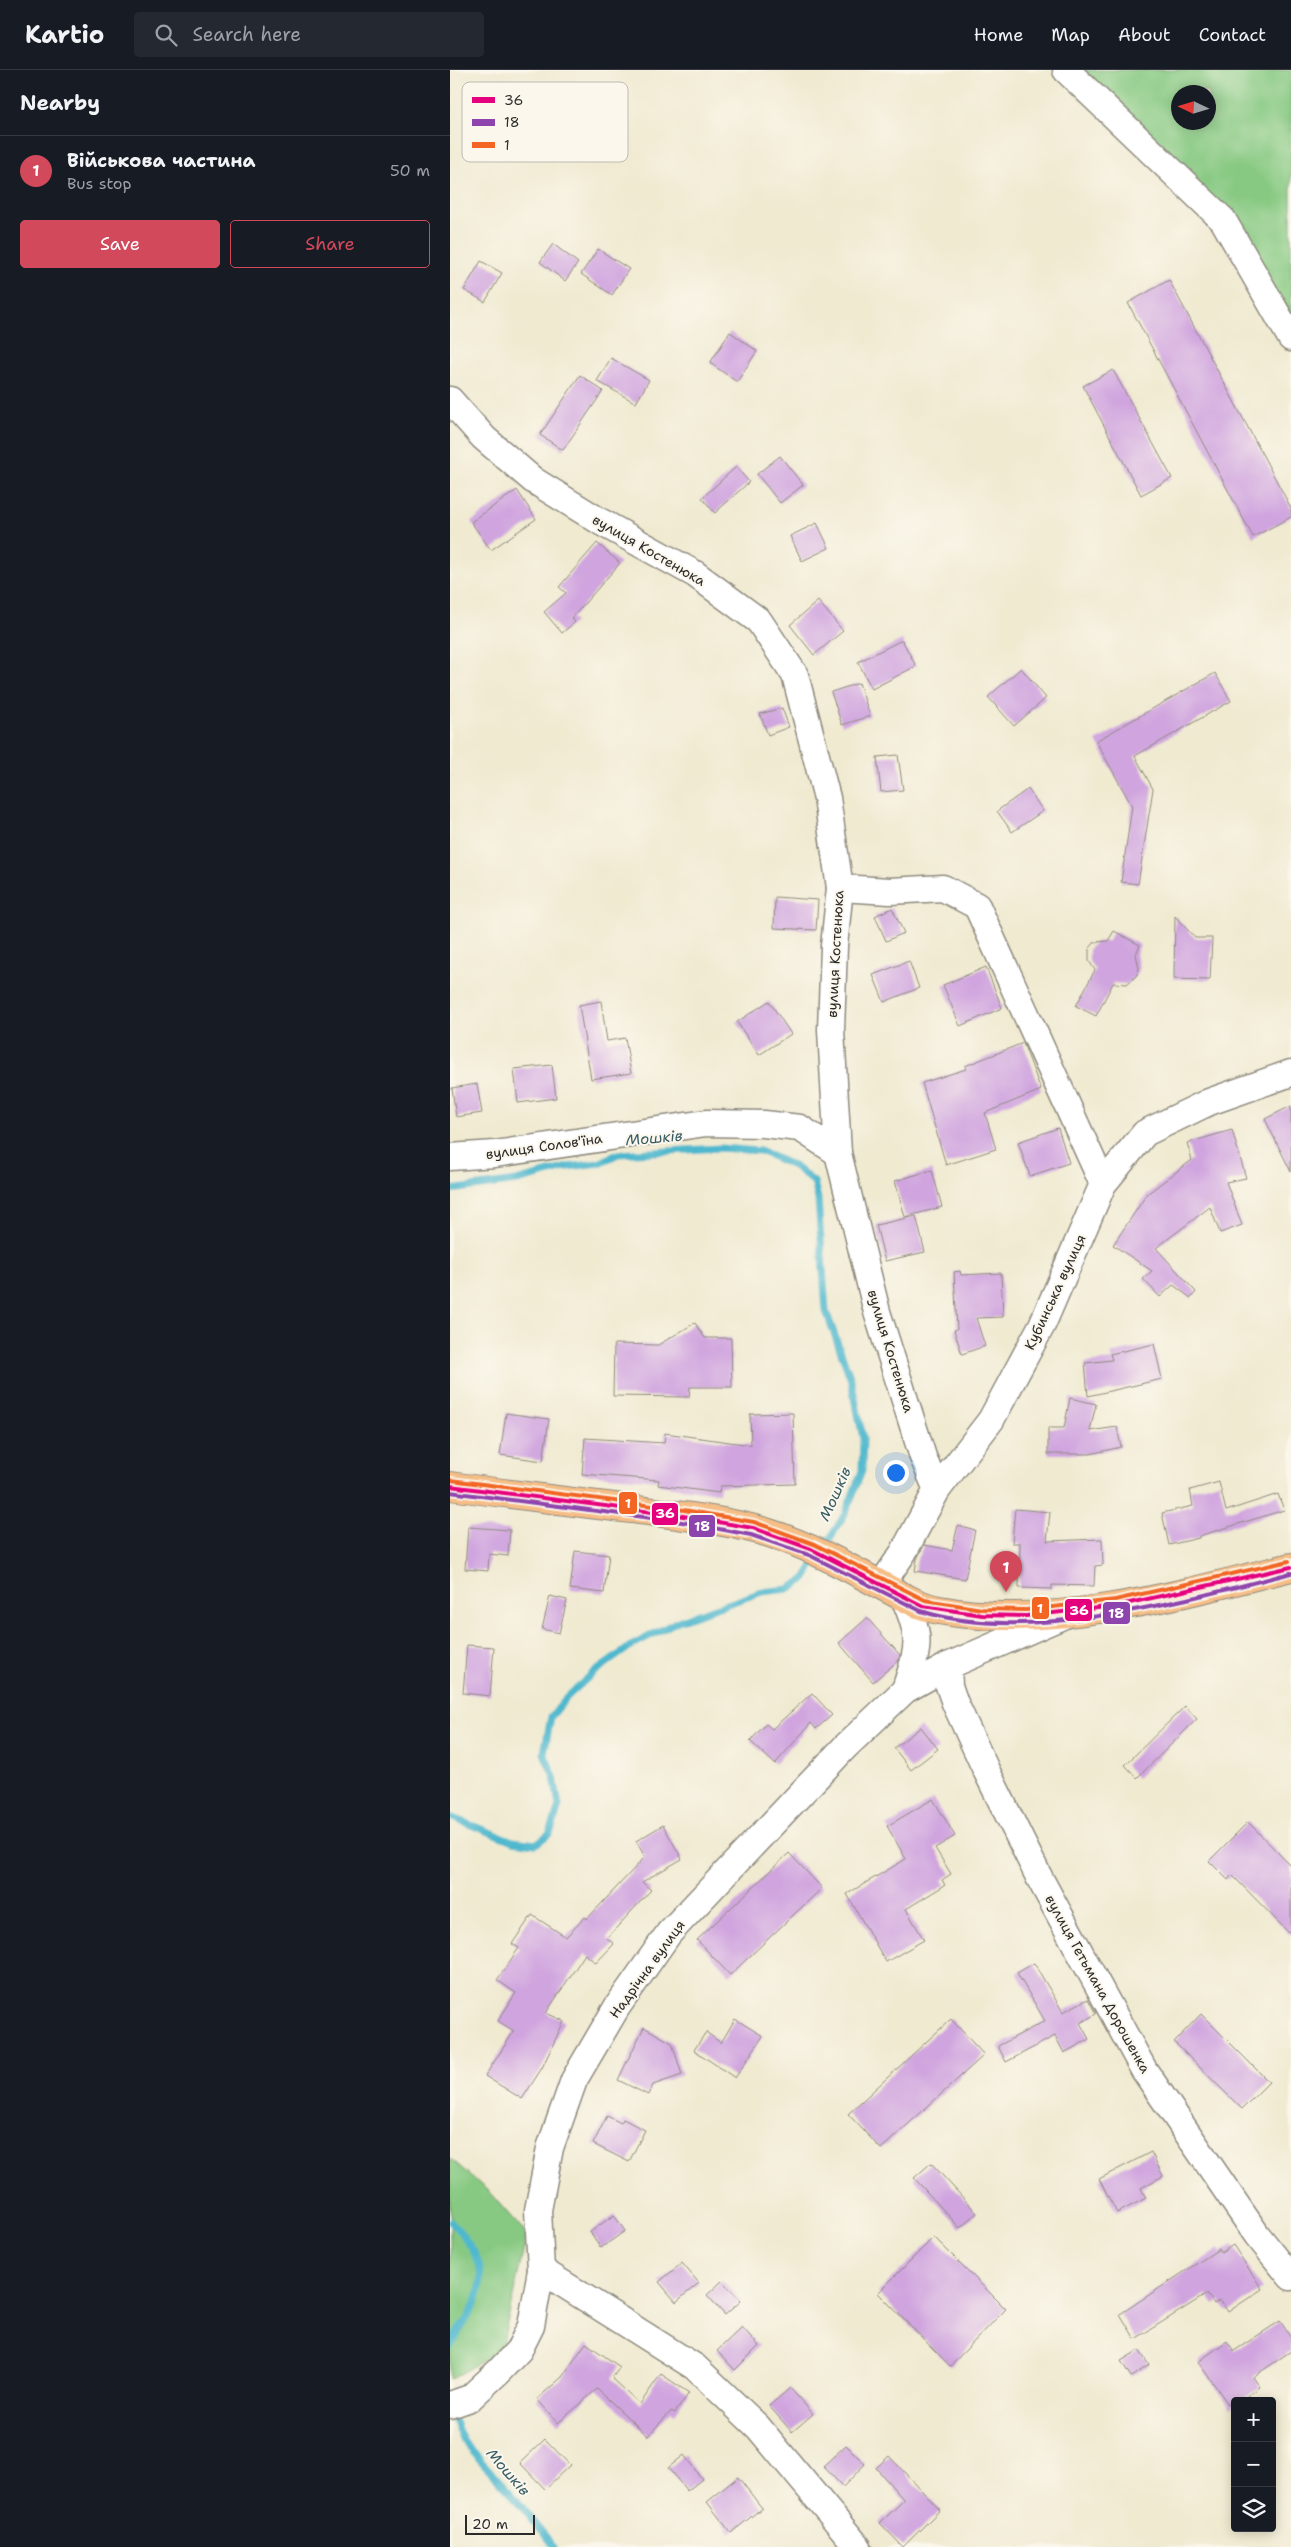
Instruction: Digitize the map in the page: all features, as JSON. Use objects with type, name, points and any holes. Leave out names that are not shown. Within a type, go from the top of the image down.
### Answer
[{"type":"main road","points":[[450,1486],[677,1515],[765,1532],[791,1540],[904,1598],[938,1610],[976,1614],[1070,1613],[1124,1605],[1291,1567]]},
{"type":"street","points":[[1066,70],[1223,220],[1291,338]]},
{"type":"street","name":"вулиця Костенюка","points":[[450,400],[484,438],[532,480],[601,522],[695,574],[759,621],[795,675],[827,798],[840,888],[834,946],[831,1030],[838,1154],[878,1312],[923,1457],[937,1490]]},
{"type":"street","points":[[840,888],[890,891],[943,888],[977,906],[1103,1184]]},
{"type":"street","name":"Кубинська вулиця","points":[[881,1585],[903,1553],[937,1490],[991,1420],[1042,1325],[1103,1184],[1145,1133],[1209,1102],[1291,1073]]},
{"type":"street","name":"вулиця Солов'їна","points":[[450,1158],[495,1154],[706,1123],[764,1124],[800,1128],[838,1154]]},
{"type":"street","points":[[904,1598],[916,1623],[918,1650],[905,1690]]},
{"type":"street","name":"Надрічна вулиця","points":[[460,2401],[519,2350],[531,2326],[541,2270],[538,2210],[550,2148],[574,2080],[617,2007],[669,1933],[845,1748],[905,1690],[948,1666],[1070,1613]]},
{"type":"street","name":"вулиця Гетьмана Дорошенка","points":[[948,1666],[949,1686],[954,1703],[986,1770],[1039,1877],[1144,2070],[1257,2235],[1291,2278]]},
{"type":"street","points":[[541,2270],[695,2367],[758,2427],[858,2547]]},
{"type":"green space","points":[[1080,70],[1291,70],[1291,318]]},
{"type":"green space","points":[[450,2158],[489,2192],[527,2235],[501,2350],[450,2380]]},
{"type":"building","points":[[553,244],[578,263],[565,281],[540,262]]},
{"type":"building","points":[[598,249],[629,269],[612,295],[581,274]]},
{"type":"building","points":[[481,261],[502,273],[485,302],[464,290]]},
{"type":"building","points":[[1169,280],[1291,508],[1291,517],[1253,537],[1128,303]]},
{"type":"building","points":[[730,332],[757,351],[737,382],[710,363]]},
{"type":"building","points":[[611,358],[649,380],[636,403],[597,381]]},
{"type":"building","points":[[1113,370],[1172,478],[1141,495],[1083,386]]},
{"type":"building","points":[[580,375],[603,391],[563,450],[540,435]]},
{"type":"building","points":[[780,456],[803,485],[780,503],[757,474]]},
{"type":"building","points":[[736,467],[749,482],[715,513],[702,498]]},
{"type":"building","points":[[517,490],[536,519],[491,550],[471,522]]},
{"type":"building","points":[[817,523],[829,548],[802,561],[790,536]]},
{"type":"building","points":[[597,543],[620,563],[572,618],[575,622],[562,633],[544,612],[566,593],[559,587]]},
{"type":"building","points":[[818,601],[843,631],[814,655],[790,625]]},
{"type":"building","points":[[902,640],[916,666],[872,689],[858,662]]},
{"type":"building","points":[[1021,668],[1046,698],[1014,726],[988,697]]},
{"type":"building","points":[[1215,673],[1231,701],[1135,756],[1153,789],[1138,884],[1121,882],[1132,806],[1096,741]]},
{"type":"building","points":[[859,683],[870,716],[842,725],[831,692]]},
{"type":"building","points":[[782,708],[789,727],[768,735],[760,714]]},
{"type":"building","points":[[898,755],[903,790],[881,792],[877,757]]},
{"type":"building","points":[[1028,789],[1043,811],[1012,832],[997,811]]},
{"type":"building","points":[[775,897],[818,900],[816,930],[774,928]]},
{"type":"building","points":[[892,908],[904,933],[886,941],[875,916]]},
{"type":"building","points":[[1175,916],[1195,938],[1212,938],[1210,980],[1174,979]]},
{"type":"building","points":[[1114,931],[1140,945],[1136,954],[1139,969],[1136,976],[1127,984],[1113,983],[1096,1016],[1076,1006],[1095,970],[1089,961],[1089,949],[1095,942],[1108,941]]},
{"type":"building","points":[[909,961],[919,988],[884,1002],[873,975]]},
{"type":"building","points":[[986,967],[1002,1008],[960,1026],[943,985]]},
{"type":"building","points":[[601,1001],[607,1041],[625,1038],[631,1073],[591,1079],[579,1005]]},
{"type":"building","points":[[769,1001],[791,1034],[759,1055],[737,1022]]},
{"type":"building","points":[[1023,1043],[1041,1090],[985,1113],[996,1149],[946,1165],[922,1083],[966,1069],[965,1066]]},
{"type":"building","points":[[552,1065],[556,1098],[518,1103],[514,1069]]},
{"type":"building","points":[[477,1084],[482,1113],[456,1117],[452,1088]]},
{"type":"building","points":[[1291,1106],[1291,1172],[1265,1119]]},
{"type":"building","points":[[1058,1128],[1069,1163],[1030,1176],[1018,1142]]},
{"type":"building","points":[[1232,1130],[1246,1178],[1226,1182],[1242,1225],[1220,1233],[1210,1207],[1156,1248],[1196,1292],[1191,1298],[1173,1285],[1160,1297],[1143,1279],[1152,1271],[1113,1245],[1147,1194],[1192,1160],[1187,1143]]},
{"type":"building","points":[[932,1170],[942,1207],[905,1217],[895,1181]]},
{"type":"building","points":[[916,1216],[925,1252],[885,1261],[876,1225]]},
{"type":"building","points":[[960,1271],[961,1275],[1001,1273],[1003,1317],[976,1318],[985,1346],[962,1354],[954,1330],[957,1329],[954,1272]]},
{"type":"building","points":[[695,1323],[705,1338],[731,1338],[732,1387],[690,1387],[689,1397],[613,1396],[614,1344],[658,1345]]},
{"type":"building","points":[[1154,1344],[1162,1379],[1088,1396],[1085,1363],[1112,1360],[1110,1354]]},
{"type":"building","points":[[1070,1398],[1096,1404],[1090,1431],[1117,1427],[1121,1447],[1090,1454],[1048,1454],[1048,1428],[1064,1428]]},
{"type":"building","points":[[506,1413],[549,1419],[543,1461],[500,1455]]},
{"type":"building","points":[[793,1413],[795,1484],[720,1486],[719,1493],[658,1485],[659,1480],[582,1474],[585,1438],[664,1443],[665,1433],[751,1445],[750,1414]]},
{"type":"building","points":[[1219,1482],[1226,1511],[1278,1494],[1284,1510],[1199,1536],[1199,1538],[1169,1545],[1162,1513],[1193,1506],[1190,1490]]},
{"type":"building","points":[[1015,1509],[1050,1512],[1047,1541],[1102,1539],[1103,1565],[1095,1566],[1094,1586],[1052,1585],[1052,1589],[1019,1588],[1020,1543],[1012,1543]]},
{"type":"building","points":[[958,1525],[975,1530],[965,1579],[915,1571],[917,1559],[924,1545],[952,1550]]},
{"type":"building","points":[[468,1527],[510,1530],[508,1556],[489,1554],[488,1571],[465,1569]]},
{"type":"building","points":[[575,1551],[609,1555],[604,1593],[570,1589]]},
{"type":"building","points":[[550,1596],[567,1600],[559,1633],[542,1629]]},
{"type":"building","points":[[867,1618],[900,1655],[899,1660],[873,1682],[839,1643]]},
{"type":"building","points":[[467,1645],[494,1647],[490,1696],[463,1693]]},
{"type":"building","points":[[812,1693],[832,1715],[816,1729],[811,1723],[775,1764],[750,1741],[766,1724],[772,1729]]},
{"type":"building","points":[[1185,1706],[1197,1719],[1137,1778],[1125,1765]]},
{"type":"building","points":[[921,1727],[938,1749],[911,1770],[894,1748]]},
{"type":"building","points":[[933,1799],[955,1836],[935,1848],[951,1874],[942,1880],[945,1885],[906,1909],[924,1940],[886,1962],[847,1894],[906,1859],[887,1826]]},
{"type":"building","points":[[1248,1822],[1291,1866],[1291,1935],[1232,1875],[1228,1880],[1209,1861]]},
{"type":"building","points":[[663,1825],[682,1859],[642,1882],[651,1890],[607,1938],[614,1944],[596,1963],[585,1954],[546,2013],[564,2021],[542,2068],[522,2099],[485,2076],[514,2031],[498,2021],[516,1993],[497,1980],[519,1948],[512,1944],[532,1915],[566,1937],[585,1917],[587,1919],[645,1857],[636,1841]]},
{"type":"building","points":[[789,1853],[822,1888],[730,1975],[697,1940]]},
{"type":"building","points":[[1034,1963],[1063,2012],[1088,1999],[1096,2014],[1080,2023],[1089,2039],[1064,2053],[1055,2036],[1006,2062],[998,2046],[1045,2021],[1017,1973]]},
{"type":"building","points":[[1201,2014],[1269,2082],[1242,2109],[1174,2042]]},
{"type":"building","points":[[735,2019],[763,2036],[735,2078],[694,2050],[706,2032],[721,2043]]},
{"type":"building","points":[[951,2019],[984,2055],[881,2149],[848,2114]]},
{"type":"building","points":[[644,2027],[672,2043],[682,2075],[653,2085],[648,2095],[618,2080]]},
{"type":"building","points":[[607,2116],[621,2123],[623,2119],[645,2130],[629,2162],[593,2144]]},
{"type":"building","points":[[1151,2152],[1163,2176],[1141,2188],[1146,2198],[1117,2213],[1099,2179]]},
{"type":"building","points":[[931,2163],[977,2213],[960,2228],[914,2178]]},
{"type":"building","points":[[614,2215],[625,2231],[601,2248],[590,2232]]},
{"type":"building","points":[[934,2237],[1006,2309],[950,2366],[878,2293]]},
{"type":"building","points":[[1233,2245],[1262,2289],[1228,2312],[1220,2300],[1214,2304],[1207,2294],[1135,2339],[1120,2314],[1219,2249],[1221,2253]]},
{"type":"building","points":[[682,2263],[699,2283],[676,2302],[659,2282]]},
{"type":"building","points":[[722,2281],[741,2301],[725,2315],[707,2295]]},
{"type":"building","points":[[1280,2321],[1291,2337],[1291,2351],[1253,2377],[1260,2387],[1246,2397],[1231,2397],[1231,2408],[1198,2362],[1227,2341],[1234,2351]]},
{"type":"building","points":[[742,2327],[759,2346],[735,2370],[717,2351]]},
{"type":"building","points":[[586,2343],[620,2367],[612,2378],[640,2404],[661,2374],[689,2393],[675,2413],[671,2411],[648,2436],[597,2389],[558,2423],[537,2399],[562,2377]]},
{"type":"building","points":[[1139,2350],[1149,2365],[1131,2377],[1121,2361]]},
{"type":"building","points":[[790,2388],[813,2414],[792,2432],[769,2406]]},
{"type":"building","points":[[545,2439],[570,2465],[545,2489],[520,2463]]},
{"type":"building","points":[[846,2445],[865,2464],[843,2487],[823,2466]]},
{"type":"building","points":[[684,2455],[702,2479],[687,2491],[668,2468]]},
{"type":"building","points":[[889,2456],[940,2510],[903,2547],[880,2523],[904,2500],[876,2468]]},
{"type":"building","points":[[738,2477],[762,2508],[731,2533],[707,2502]]},
{"type":"waterway","name":"Мошків","points":[[450,1190],[517,1181],[568,1167],[599,1163],[618,1154],[720,1148],[760,1151],[794,1166],[814,1182],[818,1199],[826,1311],[851,1380],[863,1438],[862,1471],[845,1514],[824,1548]]},
{"type":"waterway","name":"Мошків","points":[[450,1817],[513,1841],[536,1844],[550,1833],[559,1806],[554,1777],[544,1753],[551,1717],[567,1697],[592,1674],[631,1646],[678,1621],[762,1592],[788,1589],[804,1580],[817,1559]]},
{"type":"waterway","name":"Мошків","points":[[450,2222],[462,2234],[476,2257],[481,2283],[473,2308],[450,2346]]},
{"type":"waterway","name":"Мошків","points":[[450,2410],[463,2441],[515,2498],[554,2547]]},
{"type":"transit line","name":"1","points":[[451,1480],[684,1510],[754,1522],[814,1544],[925,1600],[982,1609],[1026,1610],[1115,1600],[1289,1561]]},
{"type":"transit line","name":"36","points":[[450,1486],[683,1516],[753,1528],[811,1549],[923,1606],[982,1615],[1026,1616],[1116,1606],[1291,1567]]},
{"type":"transit line","name":"18","points":[[450,1492],[682,1522],[751,1535],[809,1555],[921,1611],[963,1620],[1008,1623],[1057,1621],[1106,1615],[1204,1595],[1291,1573]]},
{"type":"place","name":"Військова частина","points":[[1006,1592]]}]
